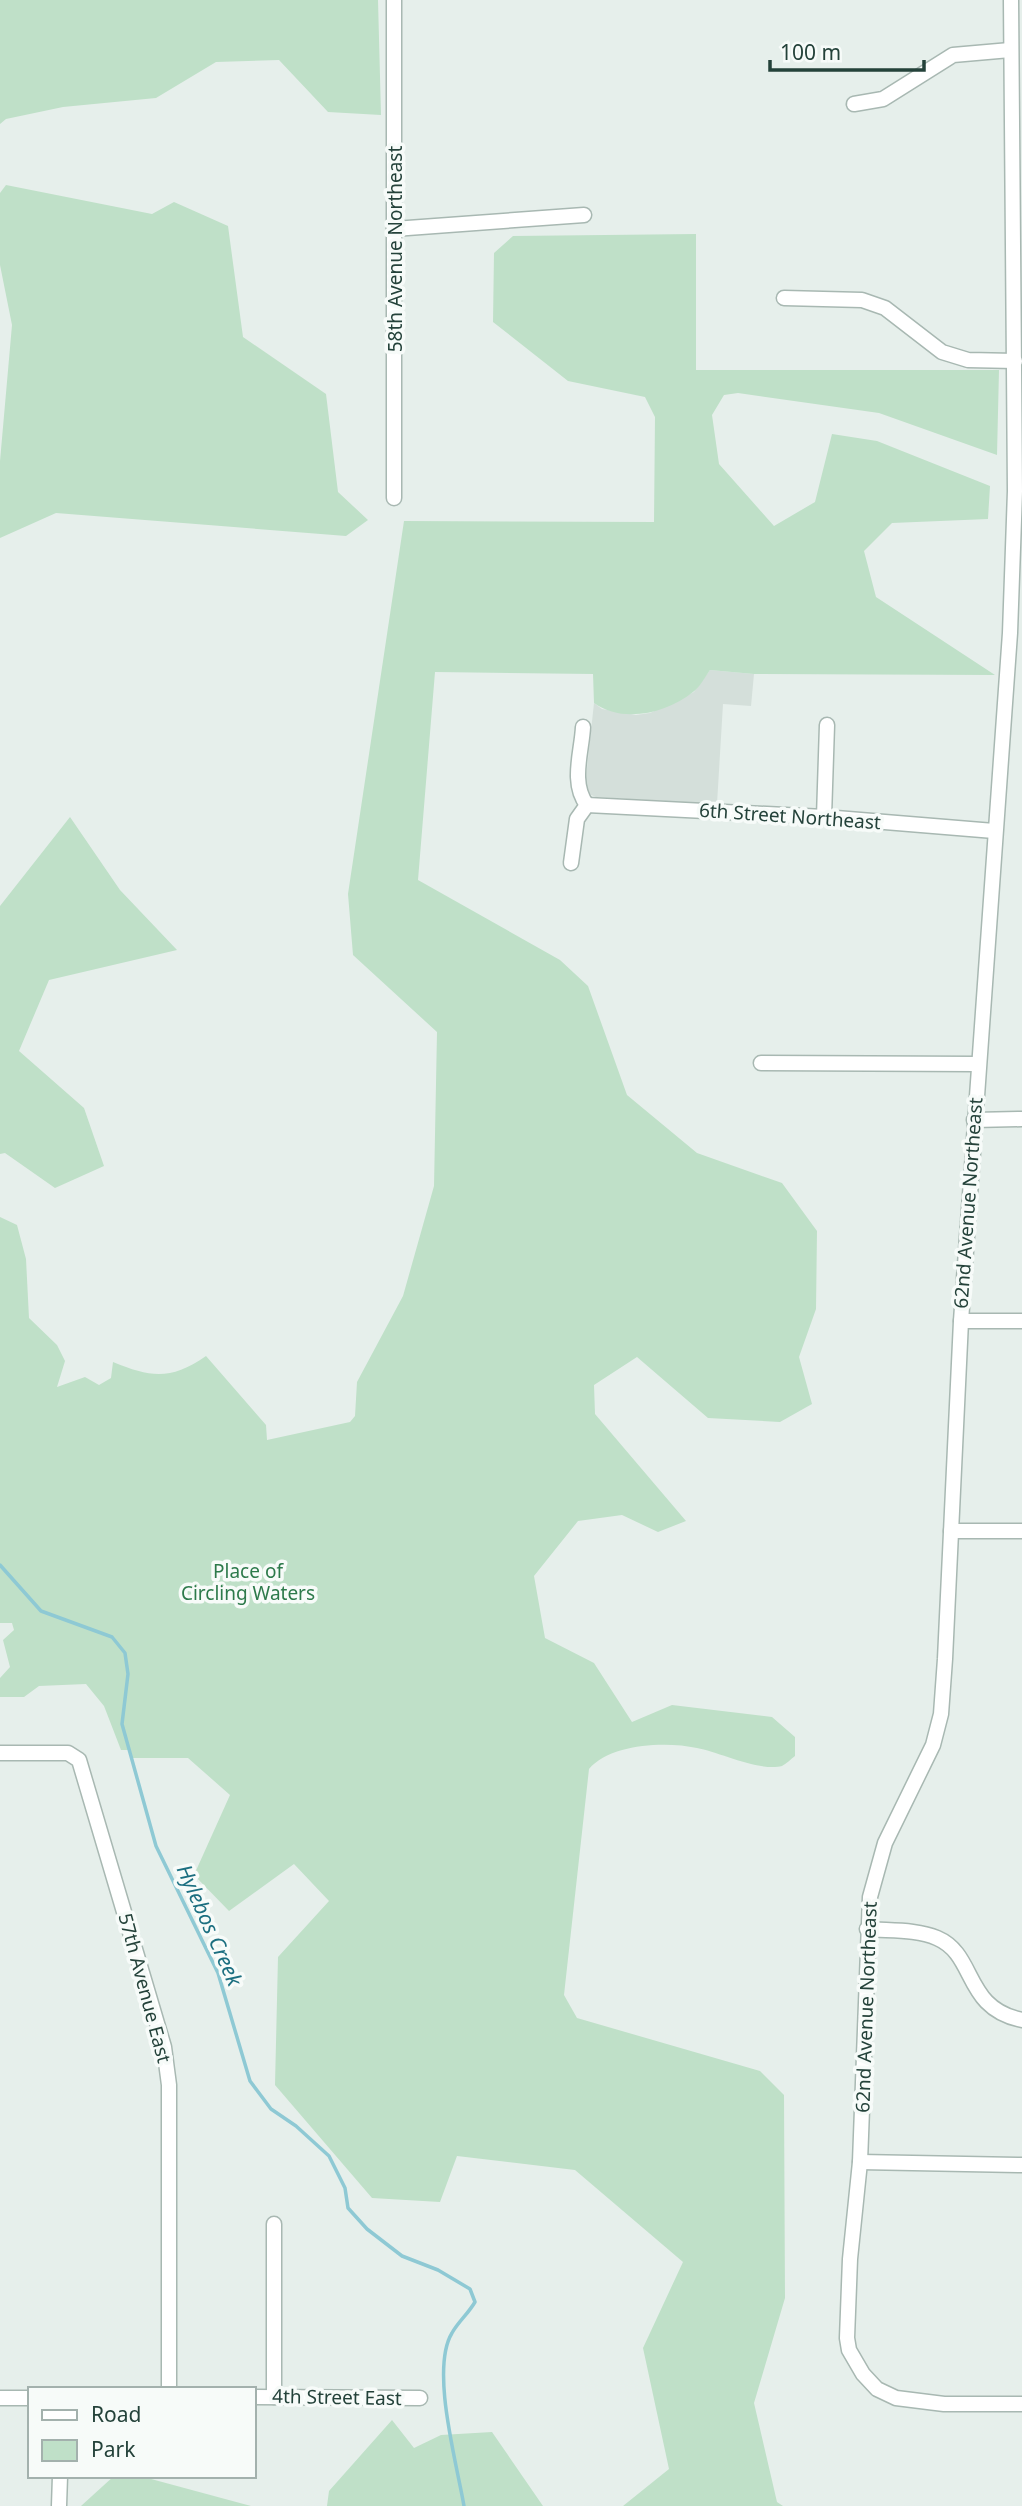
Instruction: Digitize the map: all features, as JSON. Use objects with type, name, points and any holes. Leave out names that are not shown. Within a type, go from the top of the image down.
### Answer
[{"type":"street","name":"58th Avenue Northeast","points":[[394,0],[394,498]]},
{"type":"street","name":"62nd Avenue Northeast","points":[[1011,0],[1010,50],[1018,290],[1015,361],[1016,636],[993,831],[961,1321],[941,1713],[933,1745],[899,1810],[878,1862],[870,1897],[860,2162],[846,2323],[849,2350],[871,2384],[896,2398],[915,2402],[1022,2404]]},
{"type":"street","points":[[854,104],[883,100],[953,55],[1010,50]]},
{"type":"street","points":[[394,229],[584,215]]},
{"type":"street","points":[[785,298],[849,298],[874,303],[942,352],[968,360],[1015,361]]},
{"type":"street","points":[[824,817],[827,725]]},
{"type":"street","points":[[571,863],[576,819],[587,805],[581,798],[577,779],[583,727]]},
{"type":"street","name":"6th Street Northeast","points":[[587,805],[824,817],[993,831]]},
{"type":"street","points":[[761,1063],[977,1064]]},
{"type":"street","points":[[974,1120],[1022,1119]]},
{"type":"street","points":[[961,1321],[1022,1321]]},
{"type":"street","points":[[951,1531],[1022,1531]]},
{"type":"street","name":"57th Avenue East","points":[[0,1753],[68,1753],[79,1760],[160,2033],[169,2085],[169,2387]]},
{"type":"street","points":[[867,1929],[938,1938],[956,1954],[977,1993],[991,2008],[1022,2021]]},
{"type":"street","points":[[860,2162],[1022,2165]]},
{"type":"street","points":[[274,2224],[274,2396]]},
{"type":"street","name":"4th Street East","points":[[256,2397],[420,2398]]},
{"type":"street","points":[[0,2398],[28,2398]]},
{"type":"street","points":[[59,2506],[60,2478]]},
{"type":"shaded area","points":[[710,670],[754,674],[751,706],[723,704],[717,804],[596,797],[589,794],[585,787],[594,703],[602,709],[636,715],[650,713],[694,692]]},
{"type":"green space","points":[[0,0],[378,0],[381,115],[328,112],[279,60],[216,62],[156,98],[63,107],[6,119],[0,124]]},
{"type":"green space","points":[[6,185],[152,214],[174,202],[228,226],[243,337],[326,394],[338,492],[368,520],[346,536],[56,513],[0,538],[0,461],[12,325],[0,265],[0,193]]},
{"type":"green space","name":"Place of Circling Waters","points":[[696,234],[696,370],[999,370],[997,455],[879,413],[738,393],[724,395],[712,415],[719,464],[774,526],[815,502],[832,434],[877,441],[990,486],[988,519],[892,523],[864,551],[876,597],[995,675],[754,674],[710,670],[693,692],[671,706],[631,714],[618,713],[594,703],[593,674],[435,672],[418,880],[560,960],[588,986],[627,1095],[697,1153],[782,1183],[817,1231],[816,1309],[799,1357],[812,1404],[780,1422],[708,1418],[637,1357],[594,1385],[595,1414],[686,1521],[658,1532],[622,1515],[578,1521],[534,1576],[545,1638],[594,1663],[632,1722],[672,1705],[772,1717],[795,1737],[795,1756],[782,1766],[751,1764],[697,1748],[654,1745],[610,1754],[589,1769],[564,1995],[577,2018],[760,2071],[784,2095],[785,2298],[754,2403],[777,2502],[783,2506],[623,2506],[669,2469],[643,2348],[683,2262],[575,2170],[457,2156],[440,2202],[372,2198],[275,2085],[278,1957],[329,1901],[294,1864],[229,1911],[194,1875],[230,1795],[188,1758],[132,1758],[130,1750],[121,1750],[104,1706],[86,1684],[39,1686],[24,1697],[0,1697],[0,1678],[10,1667],[3,1640],[14,1630],[12,1623],[0,1623],[0,1217],[17,1225],[26,1259],[29,1318],[57,1345],[65,1361],[57,1387],[85,1377],[99,1385],[111,1378],[113,1362],[139,1371],[161,1374],[182,1369],[206,1356],[266,1425],[267,1440],[350,1422],[355,1416],[357,1382],[403,1296],[434,1186],[437,1032],[353,955],[348,894],[404,521],[654,522],[655,417],[645,397],[568,381],[493,322],[494,253],[513,236]]},
{"type":"green space","points":[[70,817],[120,890],[177,950],[49,980],[19,1051],[84,1108],[104,1166],[55,1188],[5,1153],[0,1154],[0,906]]},
{"type":"green space","points":[[392,2420],[414,2448],[441,2435],[492,2432],[543,2506],[327,2506],[329,2491]]},
{"type":"green space","points":[[112,2478],[147,2478],[251,2506],[81,2506]]},
{"type":"waterway","name":"Hylebos Creek","points":[[0,1565],[41,1611],[112,1637],[125,1653],[128,1674],[122,1724],[156,1846],[218,1973],[250,2081],[271,2109],[296,2126],[329,2156],[345,2188],[348,2208],[367,2229],[402,2256],[438,2270],[470,2289],[475,2302],[452,2333],[446,2349],[444,2369],[447,2417],[464,2506]]}]
